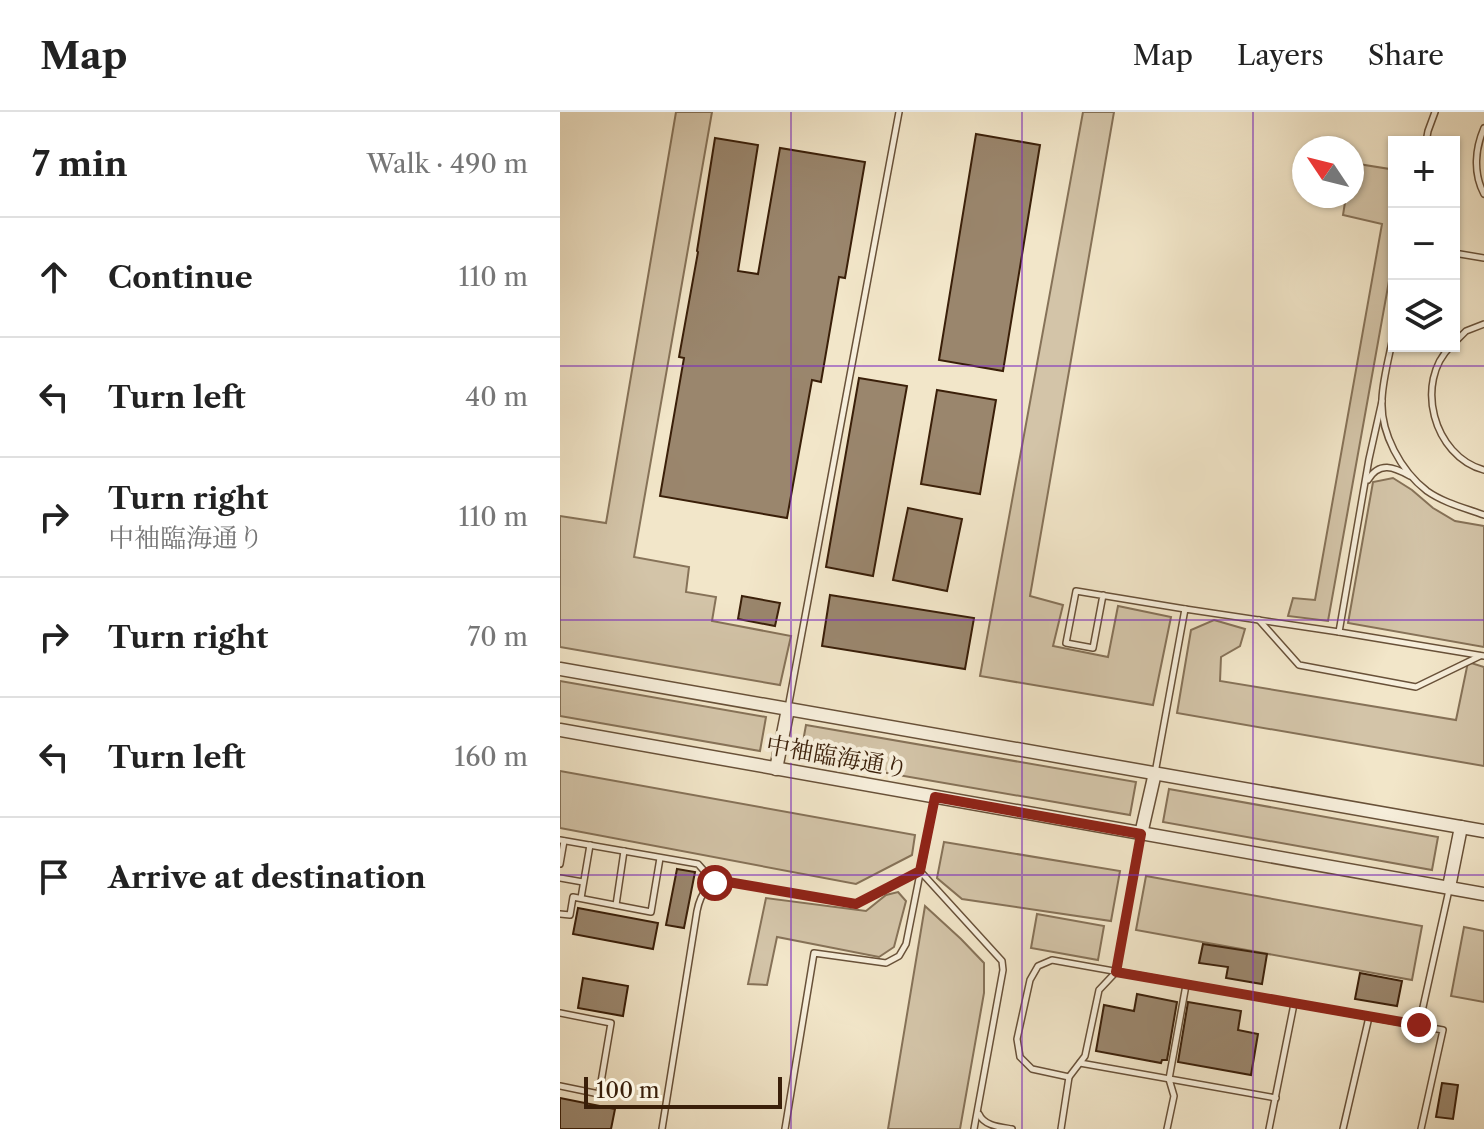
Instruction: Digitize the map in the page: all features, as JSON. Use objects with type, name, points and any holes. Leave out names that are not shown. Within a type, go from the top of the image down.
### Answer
[{"type":"street","name":"中袖臨海通り","points":[[560,669],[1484,831]]},
{"type":"street","points":[[776,769],[788,709]]},
{"type":"street","name":"中袖臨海通り","points":[[560,730],[1484,894]]},
{"type":"street","points":[[1141,834],[1155,773]]},
{"type":"street","points":[[1449,887],[1461,827]]},
{"type":"lane","points":[[788,709],[899,112]]},
{"type":"lane","points":[[1427,136],[1435,112]]},
{"type":"lane","points":[[1484,128],[1478,141],[1476,161],[1484,194]]},
{"type":"lane","points":[[1460,254],[1484,258]]},
{"type":"lane","points":[[1460,337],[1466,331],[1484,324]]},
{"type":"lane","points":[[1339,632],[1391,352]]},
{"type":"lane","points":[[1445,352],[1433,376],[1433,415],[1444,440],[1456,454],[1484,470]]},
{"type":"lane","points":[[1382,401],[1393,450],[1413,477],[1427,491],[1484,515]]},
{"type":"lane","points":[[1364,488],[1371,474],[1379,468],[1389,466],[1413,477]]},
{"type":"lane","points":[[1103,595],[1093,648],[1066,643],[1076,591],[1103,595],[1185,609],[1339,632],[1483,656]]},
{"type":"lane","points":[[1155,773],[1185,609]]},
{"type":"lane","points":[[1259,620],[1299,665],[1416,687],[1483,656]]},
{"type":"lane","points":[[785,1129],[814,953],[886,963],[899,956],[906,944],[935,797]]},
{"type":"lane","points":[[1061,1129],[1069,1077],[1085,1056],[1099,990],[1116,972],[1141,834]]},
{"type":"lane","points":[[560,864],[562,841],[698,864],[715,883]]},
{"type":"lane","points":[[581,898],[590,845]]},
{"type":"lane","points":[[616,905],[624,851]]},
{"type":"lane","points":[[560,914],[570,915],[573,897],[651,912],[660,857]]},
{"type":"lane","points":[[662,1129],[699,900],[705,891],[715,883],[728,882],[856,904],[920,871]]},
{"type":"lane","points":[[920,871],[1002,961],[1003,970],[974,1129]]},
{"type":"lane","points":[[560,878],[583,882]]},
{"type":"lane","points":[[1419,1025],[1449,887]]},
{"type":"lane","points":[[1069,1077],[1032,1069],[1020,1057],[1017,1039],[1030,980],[1038,966],[1052,960],[1443,1030],[1421,1129]]},
{"type":"lane","points":[[1167,1129],[1174,1096],[1169,1079],[1186,985]]},
{"type":"lane","points":[[1269,1129],[1294,1004]]},
{"type":"lane","points":[[560,1013],[611,1023],[599,1094],[560,1086]]},
{"type":"lane","points":[[1343,1129],[1369,1017]]},
{"type":"lane","points":[[1080,1063],[1276,1098]]},
{"type":"lane","points":[[978,1109],[984,1121],[1012,1129]]},
{"type":"shaded area","points":[[676,112],[712,112],[634,557],[689,567],[686,592],[716,597],[712,621],[791,636],[780,685],[560,647],[560,516],[606,523]]},
{"type":"shaded area","points":[[1083,112],[1114,112],[1030,596],[1063,605],[1053,646],[1108,657],[1118,606],[1171,617],[1153,705],[980,676]]},
{"type":"shaded area","points":[[1364,165],[1388,169],[1388,286],[1328,621],[1288,616],[1293,598],[1315,600],[1382,224],[1343,215],[1344,208],[1364,208]]},
{"type":"shaded area","points":[[1393,478],[1455,521],[1484,526],[1484,647],[1348,623],[1373,482]]},
{"type":"shaded area","points":[[1214,620],[1245,629],[1240,646],[1221,657],[1220,681],[1456,720],[1468,662],[1484,667],[1484,766],[1177,713],[1191,630]]},
{"type":"shaded area","points":[[560,681],[766,717],[760,751],[560,716]]},
{"type":"shaded area","points":[[806,725],[1136,782],[1130,815],[800,758]]},
{"type":"shaded area","points":[[560,771],[915,835],[912,855],[856,884],[560,828]]},
{"type":"shaded area","points":[[1169,789],[1438,837],[1432,870],[1163,822]]},
{"type":"shaded area","points":[[944,842],[1120,871],[1111,921],[962,899],[937,878]]},
{"type":"shaded area","points":[[1146,876],[1422,926],[1412,980],[1136,930]]},
{"type":"shaded area","points":[[898,892],[906,901],[894,947],[879,957],[777,937],[767,985],[748,984],[766,898],[866,911],[886,895]]},
{"type":"shaded area","points":[[925,906],[984,963],[984,993],[960,1129],[888,1129]]},
{"type":"shaded area","points":[[1037,914],[1104,926],[1098,960],[1031,948]]},
{"type":"shaded area","points":[[1464,927],[1484,931],[1484,1002],[1451,996]]},
{"type":"building","points":[[976,134],[1040,145],[1003,371],[939,360]]},
{"type":"building","points":[[715,138],[758,145],[738,271],[758,274],[780,148],[865,162],[845,278],[839,277],[821,382],[812,380],[787,518],[660,496],[684,358],[679,357]]},
{"type":"building","points":[[859,378],[907,386],[873,576],[826,567]]},
{"type":"building","points":[[937,390],[996,400],[980,494],[921,484]]},
{"type":"building","points":[[908,508],[962,519],[947,591],[893,580]]},
{"type":"building","points":[[830,595],[974,618],[965,669],[822,646]]},
{"type":"building","points":[[742,596],[780,603],[775,626],[738,619]]},
{"type":"building","points":[[677,869],[695,872],[684,928],[666,925]]},
{"type":"building","points":[[578,908],[658,923],[653,949],[573,934]]},
{"type":"building","points":[[1203,944],[1267,954],[1262,984],[1226,978],[1228,967],[1199,963]]},
{"type":"building","points":[[1360,973],[1402,981],[1397,1006],[1355,999]]},
{"type":"building","points":[[583,978],[628,986],[623,1016],[578,1008]]},
{"type":"building","points":[[1137,994],[1177,1002],[1167,1060],[1161,1063],[1096,1051],[1104,1005],[1134,1011]]},
{"type":"building","points":[[1188,1002],[1241,1011],[1238,1030],[1258,1034],[1251,1075],[1178,1062]]},
{"type":"building","points":[[1442,1083],[1458,1085],[1453,1119],[1436,1117]]},
{"type":"building","points":[[560,1098],[615,1109],[611,1129],[560,1129]]},
{"type":"route","points":[[715,883],[728,882],[856,904],[920,871],[935,797],[1141,834],[1116,972],[1419,1025]]}]
